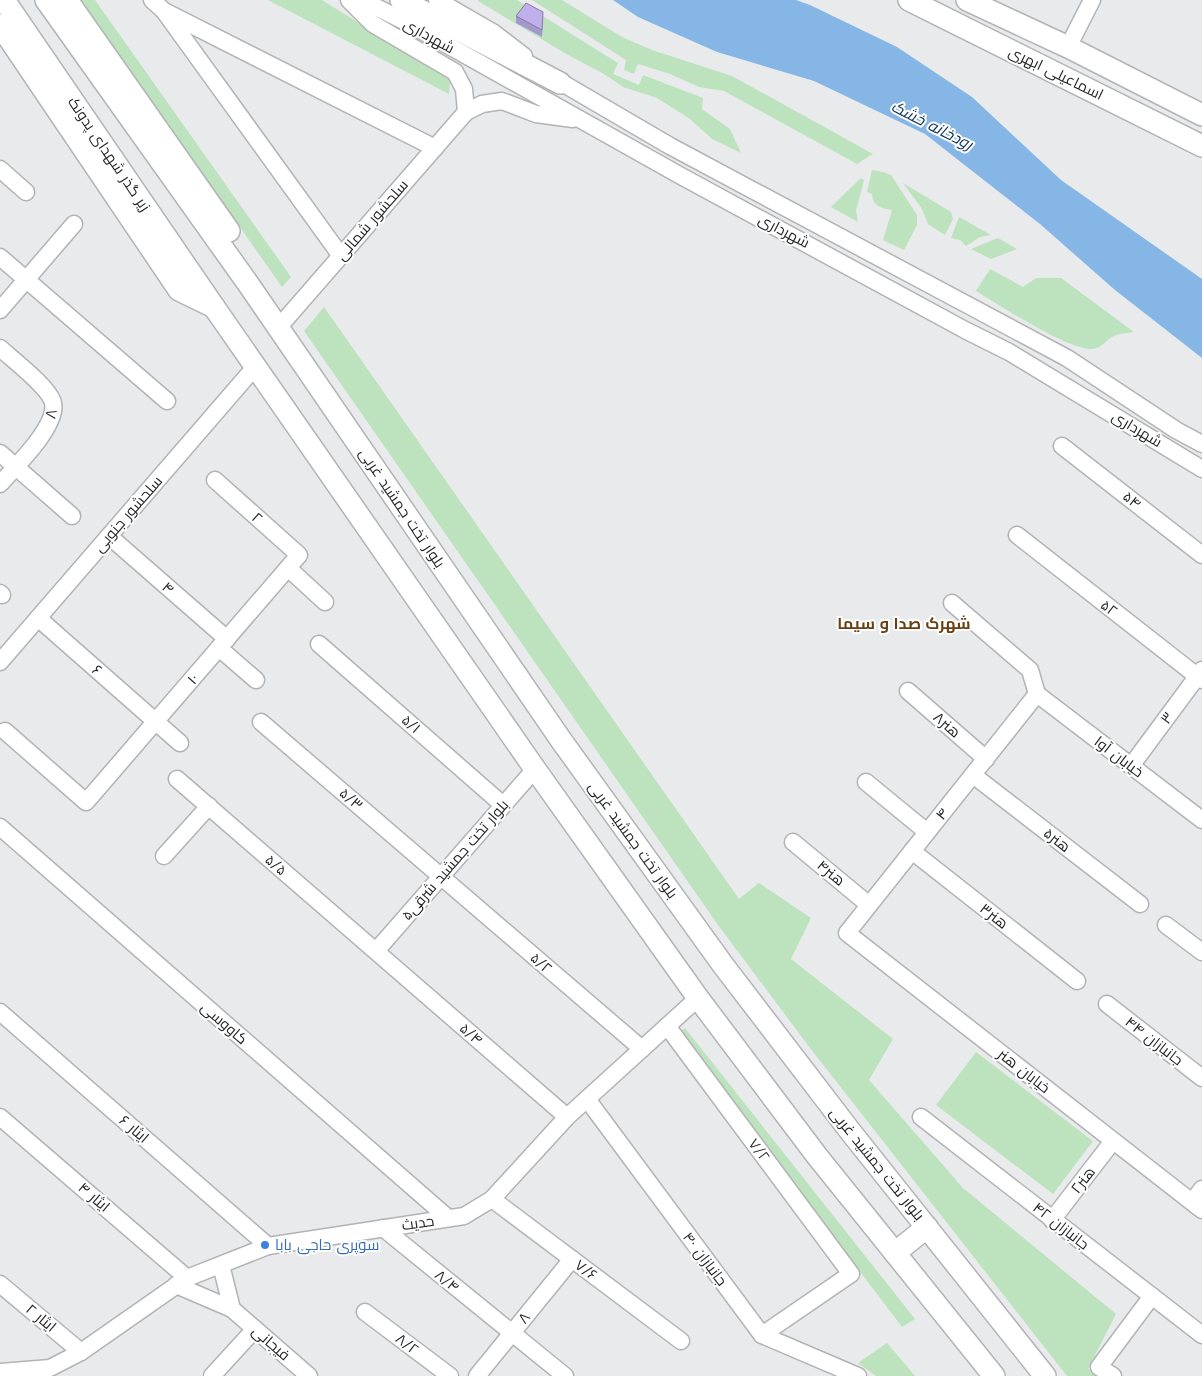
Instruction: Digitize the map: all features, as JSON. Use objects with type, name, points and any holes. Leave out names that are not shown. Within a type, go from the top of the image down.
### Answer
[{"type":"main road","name":"زیر گذر شهدای پدونک","points":[[4,0],[214,307]]},
{"type":"main road","points":[[46,0],[249,285]]},
{"type":"main road","points":[[67,0],[250,261],[249,285]]},
{"type":"main road","points":[[401,0],[560,83]]},
{"type":"main road","name":"اسماعیلی ابهری","points":[[909,0],[1202,146]]},
{"type":"main road","name":"اسماعیلی ابهری","points":[[967,0],[1068,47],[1202,115]]},
{"type":"main road","points":[[0,26],[179,290],[214,307],[535,769],[698,998],[818,1156],[994,1376]]},
{"type":"main road","name":"بلوار تخت جمشید غربی","points":[[249,285],[562,740],[723,965],[850,1131],[1045,1376]]},
{"type":"main road","points":[[895,1253],[927,1226]]},
{"type":"street","points":[[349,0],[373,24],[455,72],[464,89],[466,112],[482,104],[502,101],[536,114],[582,121]]},
{"type":"street","name":"شهرداری","points":[[362,0],[412,25],[582,121],[922,307],[1009,352],[1202,469]]},
{"type":"street","name":"شهرداری","points":[[437,0],[494,34],[560,83],[670,146],[1067,358],[1176,430],[1202,444]]},
{"type":"street","points":[[1068,47],[1092,0]]},
{"type":"street","points":[[158,5],[435,148]]},
{"type":"street","points":[[158,5],[341,256]]},
{"type":"street","name":"سلحشور شمالی","points":[[278,328],[466,112]]},
{"type":"street","points":[[0,169],[26,192]]},
{"type":"street","points":[[0,310],[74,224]]},
{"type":"street","points":[[0,257],[167,401]]},
{"type":"street","name":"۸","points":[[0,348],[40,384],[53,402],[52,418],[45,432],[0,484]]},
{"type":"street","name":"سلحشور جنوبی","points":[[0,662],[256,367]]},
{"type":"street","name":"۵۴","points":[[1062,446],[1202,555]]},
{"type":"street","points":[[0,453],[72,516]]},
{"type":"street","name":"۲","points":[[215,480],[299,555]]},
{"type":"street","name":"۵۲","points":[[1017,535],[1200,675]]},
{"type":"street","name":"۴","points":[[109,536],[223,644],[256,680]]},
{"type":"street","name":"۱۰","points":[[4,731],[86,802],[299,555]]},
{"type":"street","points":[[288,568],[325,602]]},
{"type":"street","points":[[952,603],[1030,670],[1037,694]]},
{"type":"street","name":"۶","points":[[38,618],[180,744]]},
{"type":"street","name":"۵/۱","points":[[319,644],[503,805]]},
{"type":"street","name":"۳","points":[[1131,766],[1200,675]]},
{"type":"street","name":"هنر۸","points":[[908,691],[986,758]]},
{"type":"street","name":"۴","points":[[847,933],[1037,694]]},
{"type":"street","name":"خیابان آوا","points":[[1037,694],[1202,820]]},
{"type":"street","name":"۵/۳","points":[[261,722],[440,876]]},
{"type":"street","name":"بلوار تخت جمشید شرقی۵","points":[[376,951],[535,769]]},
{"type":"street","name":"هنر۵","points":[[973,775],[1140,904]]},
{"type":"street","name":"۵/۵","points":[[177,779],[376,951]]},
{"type":"street","points":[[866,782],[927,832]]},
{"type":"street","points":[[164,856],[208,806]]},
{"type":"street","name":"کاووسی","points":[[0,827],[448,1218]]},
{"type":"street","name":"هنر۴","points":[[793,842],[869,905]]},
{"type":"street","name":"هنر۳","points":[[912,851],[1077,980]]},
{"type":"street","name":"۵/۲","points":[[440,876],[642,1049]]},
{"type":"street","points":[[1166,924],[1202,952]]},
{"type":"street","name":"خیابان هنر","points":[[847,933],[1113,1141],[1199,1200]]},
{"type":"street","name":"۵/۴","points":[[376,951],[567,1117]]},
{"type":"street","name":"حدیث","points":[[0,1372],[50,1368],[81,1352],[182,1282],[268,1246],[464,1216],[492,1199],[567,1117],[698,998]]},
{"type":"street","name":"۴۴ جانبازان","points":[[1107,1004],[1202,1078]]},
{"type":"street","name":"ایثار ۶","points":[[0,1012],[268,1246]]},
{"type":"street","name":"۷/۲","points":[[667,1026],[852,1274],[762,1336]]},
{"type":"street","name":"۴۰ جانبازان","points":[[587,1099],[762,1336]]},
{"type":"street","name":"ایثار ۴","points":[[0,1117],[182,1282],[232,1309]]},
{"type":"street","name":"۴۲ جانبازان","points":[[920,1117],[1202,1336]]},
{"type":"street","name":"هنر۲","points":[[1052,1220],[1113,1141]]},
{"type":"street","name":"۷/۶","points":[[492,1199],[681,1341]]},
{"type":"street","name":"۸/۴","points":[[382,1228],[565,1376]]},
{"type":"street","name":"۸","points":[[477,1376],[572,1260]]},
{"type":"street","points":[[221,1265],[232,1309]]},
{"type":"street","name":"ایثار ۲","points":[[0,1284],[81,1352]]},
{"type":"street","points":[[1113,1376],[1099,1367],[1152,1296]]},
{"type":"street","name":"فیجانی","points":[[232,1309],[310,1376]]},
{"type":"street","name":"۸/۲","points":[[365,1312],[450,1376]]},
{"type":"street","points":[[212,1376],[255,1329]]},
{"type":"street","points":[[762,1336],[858,1376]]},
{"type":"green space","points":[[81,0],[95,0],[291,277],[282,287]]},
{"type":"green space","points":[[268,0],[322,0],[450,80],[449,94]]},
{"type":"green space","points":[[479,0],[517,0],[618,63],[613,74],[639,85],[643,75],[703,98],[702,109],[730,129],[741,153],[712,139],[690,119],[657,98],[623,87]]},
{"type":"green space","points":[[532,0],[562,0],[622,37],[652,50],[732,76],[873,154],[857,164],[724,91],[699,87],[670,74],[638,64],[634,74],[624,70],[626,60]]},
{"type":"green space","points":[[872,170],[891,175],[917,215],[917,225],[904,250],[883,240],[892,210],[878,206],[874,202],[872,194],[867,192]]},
{"type":"green space","points":[[861,178],[864,180],[856,211],[858,222],[831,207]]},
{"type":"green space","points":[[903,183],[951,212],[953,219],[945,235],[928,224],[922,209]]},
{"type":"green space","points":[[959,217],[991,235],[980,237],[966,246],[960,240],[951,238]]},
{"type":"green space","points":[[998,238],[1017,249],[991,259],[971,249]]},
{"type":"green space","points":[[990,269],[1023,287],[1036,278],[1061,278],[1134,332],[1115,336],[1093,349],[1068,343],[1016,316],[976,291]]},
{"type":"green space","points":[[324,307],[739,899],[759,883],[811,918],[791,959],[893,1039],[869,1080],[963,1188],[1116,1314],[1088,1369],[1099,1376],[1067,1376],[810,1048],[718,925],[304,331]]},
{"type":"green space","points":[[685,1028],[915,1319],[902,1327],[679,1032]]},
{"type":"green space","points":[[976,1052],[1093,1141],[1053,1194],[936,1105]]},
{"type":"green space","points":[[887,1343],[915,1376],[876,1376],[858,1363]]},
{"type":"water","name":"رودخانه خشک","points":[[613,0],[796,0],[897,47],[972,97],[1061,180],[1202,279],[1202,358],[1115,290],[1040,224],[925,134],[814,81],[717,52],[638,17]]},
{"type":"building","points":[[526,3],[543,12],[542,30],[516,16]]},
{"type":"place","name":"سوپری حاجی بابا","points":[[265,1245]]},
{"type":"district","name":"شهرک صدا و سیما","points":[[904,623]]}]
